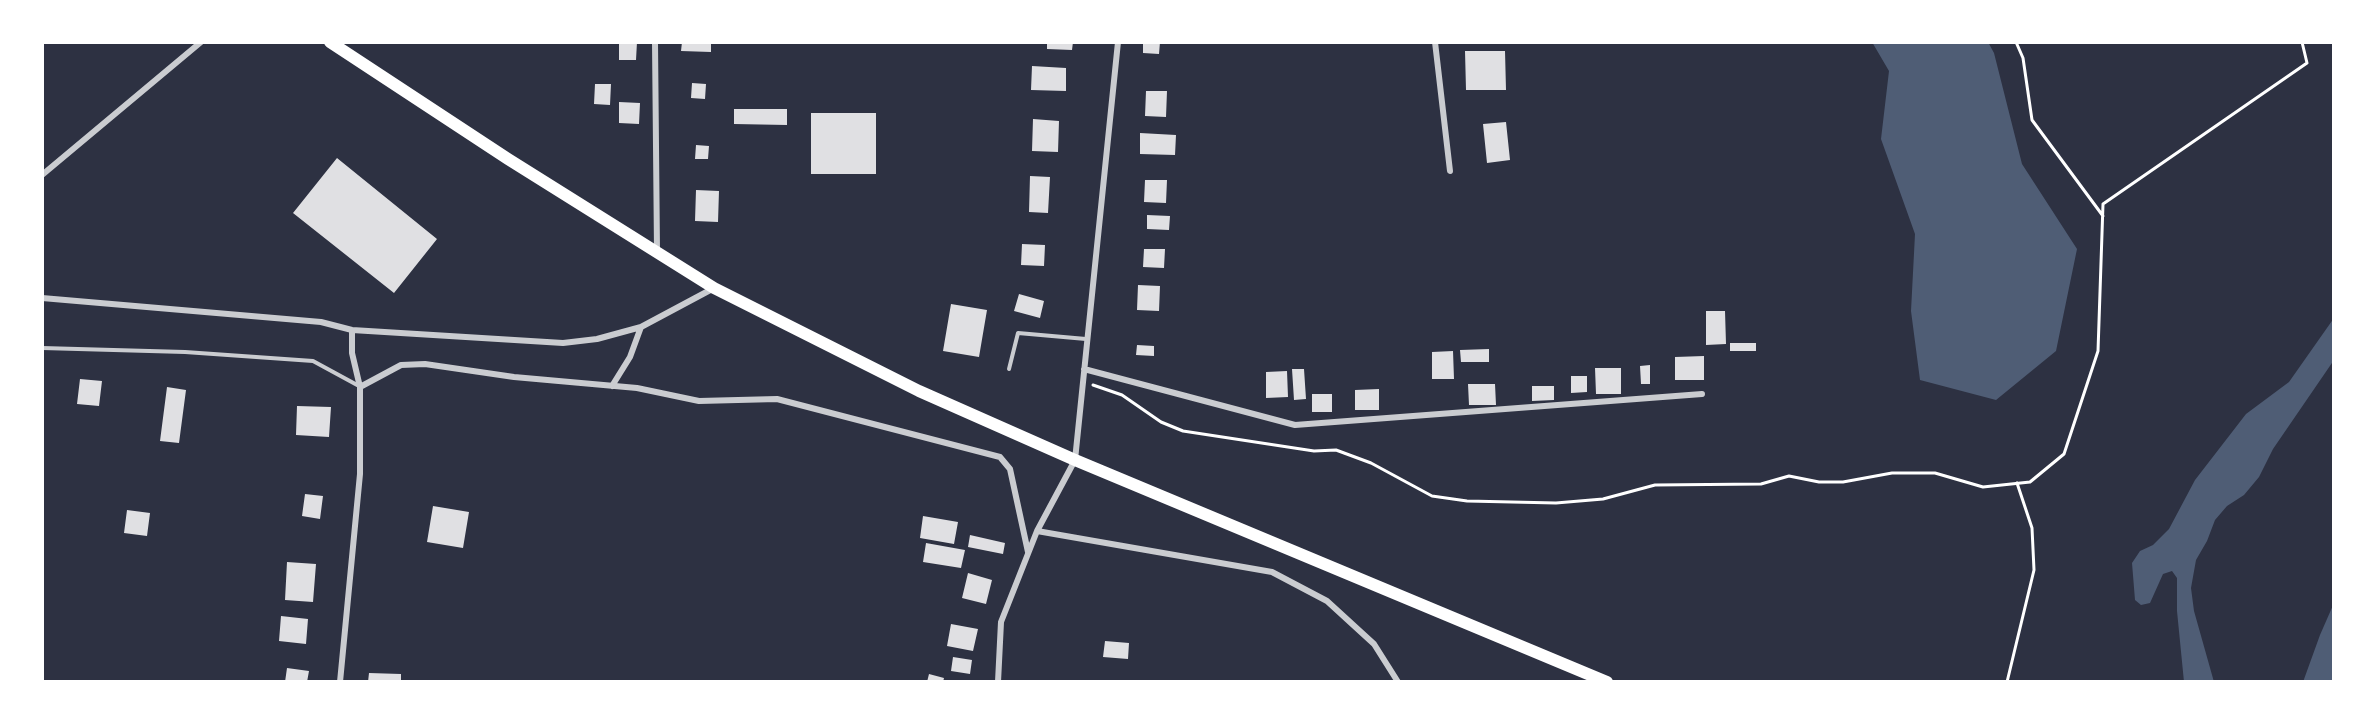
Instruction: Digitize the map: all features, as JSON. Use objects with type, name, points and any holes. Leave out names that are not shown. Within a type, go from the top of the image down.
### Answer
[{"type":"highway","points":[[330,42],[508,159],[714,288],[919,391],[1075,460],[1607,682]]},
{"type":"street","points":[[42,175],[201,42]]},
{"type":"street","points":[[655,42],[657,253]]},
{"type":"street","points":[[998,682],[1001,622],[1037,531],[1075,460],[1118,42]]},
{"type":"street","points":[[1435,42],[1450,171]]},
{"type":"street","points":[[42,298],[321,322],[352,330],[562,343],[597,339],[641,327],[714,288]]},
{"type":"street","points":[[612,386],[630,357],[641,327]]},
{"type":"street","points":[[340,682],[360,474],[360,387],[352,353],[352,330]]},
{"type":"street","points":[[360,387],[401,365],[425,364],[514,377],[637,388],[699,401],[777,399],[1000,457],[1010,469],[1028,552]]},
{"type":"street","points":[[1084,369],[1295,425],[1702,394]]},
{"type":"street","points":[[1037,531],[1272,572],[1327,601],[1374,644],[1396,681]]},
{"type":"lane","points":[[1009,369],[1018,333],[1086,339]]},
{"type":"lane","points":[[42,348],[185,352],[313,361],[360,387]]},
{"type":"path","points":[[2016,42],[2023,58],[2032,120],[2104,217]]},
{"type":"path","points":[[1082,381],[1122,395],[1161,422],[1183,431],[1302,450],[1336,450],[1371,463],[1432,496],[1467,501],[1556,502],[1603,499],[1654,485],[1749,485],[1789,476],[1819,482],[1843,482],[1892,473],[1935,473],[1983,487],[2030,482],[2064,454],[2098,351],[2103,204],[2307,63],[2302,42]]},
{"type":"path","points":[[2007,682],[2034,570],[2032,528],[2017,483]]},
{"type":"water","points":[[1872,42],[1988,42],[1994,53],[2022,164],[2077,249],[2056,351],[1996,400],[1920,380],[1911,311],[1915,234],[1881,139],[1889,71]]},
{"type":"water","points":[[2334,318],[2334,360],[2273,449],[2259,477],[2244,495],[2227,506],[2215,520],[2196,560],[2191,588],[2194,611],[2214,682],[2184,682],[2177,611],[2177,578],[2172,571],[2163,574],[2150,603],[2141,605],[2135,600],[2132,563],[2140,551],[2153,545],[2169,529],[2195,480],[2246,414],[2289,382]]},
{"type":"water","points":[[2334,603],[2334,682],[2303,682],[2320,635]]},
{"type":"building","points":[[619,42],[637,42],[636,60],[619,60]]},
{"type":"building","points":[[682,42],[711,42],[711,52],[681,51]]},
{"type":"building","points":[[1047,42],[1073,42],[1072,50],[1047,49]]},
{"type":"building","points":[[1143,42],[1160,42],[1159,54],[1143,53]]},
{"type":"building","points":[[1465,51],[1505,51],[1506,90],[1466,90]]},
{"type":"building","points":[[1032,66],[1066,68],[1066,91],[1031,90]]},
{"type":"building","points":[[692,83],[706,84],[705,99],[691,98]]},
{"type":"building","points":[[595,84],[611,84],[610,105],[594,104]]},
{"type":"building","points":[[1146,91],[1167,91],[1166,117],[1145,116]]},
{"type":"building","points":[[619,102],[640,103],[639,124],[619,123]]},
{"type":"building","points":[[734,109],[787,109],[787,125],[734,124]]},
{"type":"building","points":[[811,113],[876,113],[876,174],[811,174]]},
{"type":"building","points":[[1033,119],[1059,121],[1058,152],[1032,151]]},
{"type":"building","points":[[1506,122],[1510,160],[1487,163],[1483,124]]},
{"type":"building","points":[[1140,133],[1176,135],[1175,155],[1140,154]]},
{"type":"building","points":[[696,145],[709,146],[708,159],[695,159]]},
{"type":"building","points":[[337,158],[437,239],[394,293],[293,213]]},
{"type":"building","points":[[1030,176],[1050,177],[1048,213],[1029,212]]},
{"type":"building","points":[[1145,180],[1167,180],[1166,203],[1144,202]]},
{"type":"building","points":[[696,190],[719,191],[718,222],[695,221]]},
{"type":"building","points":[[1147,215],[1170,216],[1169,230],[1147,229]]},
{"type":"building","points":[[1022,244],[1045,245],[1044,266],[1021,265]]},
{"type":"building","points":[[1144,249],[1165,249],[1164,268],[1143,267]]},
{"type":"building","points":[[1138,285],[1160,286],[1159,311],[1137,310]]},
{"type":"building","points":[[1019,294],[1044,301],[1040,318],[1014,311]]},
{"type":"building","points":[[951,304],[987,310],[979,357],[943,351]]},
{"type":"building","points":[[1706,311],[1725,311],[1726,344],[1706,345]]},
{"type":"building","points":[[1730,343],[1756,343],[1756,351],[1730,351]]},
{"type":"building","points":[[1137,345],[1154,346],[1154,356],[1136,355]]},
{"type":"building","points":[[1489,349],[1489,362],[1461,362],[1460,350]]},
{"type":"building","points":[[1453,351],[1454,379],[1432,379],[1432,352]]},
{"type":"building","points":[[1704,356],[1704,380],[1675,380],[1675,357]]},
{"type":"building","points":[[1650,365],[1650,384],[1641,384],[1640,366]]},
{"type":"building","points":[[1595,368],[1621,368],[1621,394],[1596,394]]},
{"type":"building","points":[[1292,369],[1304,369],[1306,399],[1294,400]]},
{"type":"building","points":[[1287,371],[1288,397],[1266,398],[1266,372]]},
{"type":"building","points":[[1571,376],[1587,376],[1587,392],[1571,393]]},
{"type":"building","points":[[80,379],[102,381],[99,406],[77,404]]},
{"type":"building","points":[[1468,384],[1495,384],[1496,405],[1469,405]]},
{"type":"building","points":[[1532,386],[1554,386],[1554,400],[1532,401]]},
{"type":"building","points":[[167,387],[186,390],[179,443],[160,441]]},
{"type":"building","points":[[1379,389],[1379,410],[1355,410],[1355,390]]},
{"type":"building","points":[[1312,394],[1332,394],[1332,412],[1312,412]]},
{"type":"building","points":[[297,406],[331,407],[329,437],[296,435]]},
{"type":"building","points":[[305,494],[323,496],[320,519],[302,516]]},
{"type":"building","points":[[433,506],[469,512],[463,548],[427,542]]},
{"type":"building","points":[[127,510],[150,513],[147,536],[124,533]]},
{"type":"building","points":[[923,516],[958,522],[954,544],[920,538]]},
{"type":"building","points":[[970,535],[1005,543],[1003,554],[968,547]]},
{"type":"building","points":[[926,543],[965,550],[961,568],[923,562]]},
{"type":"building","points":[[287,562],[316,564],[313,602],[285,600]]},
{"type":"building","points":[[968,573],[992,580],[986,604],[962,598]]},
{"type":"building","points":[[281,616],[308,619],[306,644],[279,641]]},
{"type":"building","points":[[951,624],[978,629],[973,651],[947,646]]},
{"type":"building","points":[[1105,641],[1129,643],[1128,659],[1103,657]]},
{"type":"building","points":[[953,657],[972,660],[970,674],[951,671]]},
{"type":"building","points":[[287,668],[309,671],[307,682],[285,682]]},
{"type":"building","points":[[369,673],[401,674],[401,682],[368,682]]},
{"type":"building","points":[[929,674],[944,678],[943,682],[927,682]]}]
